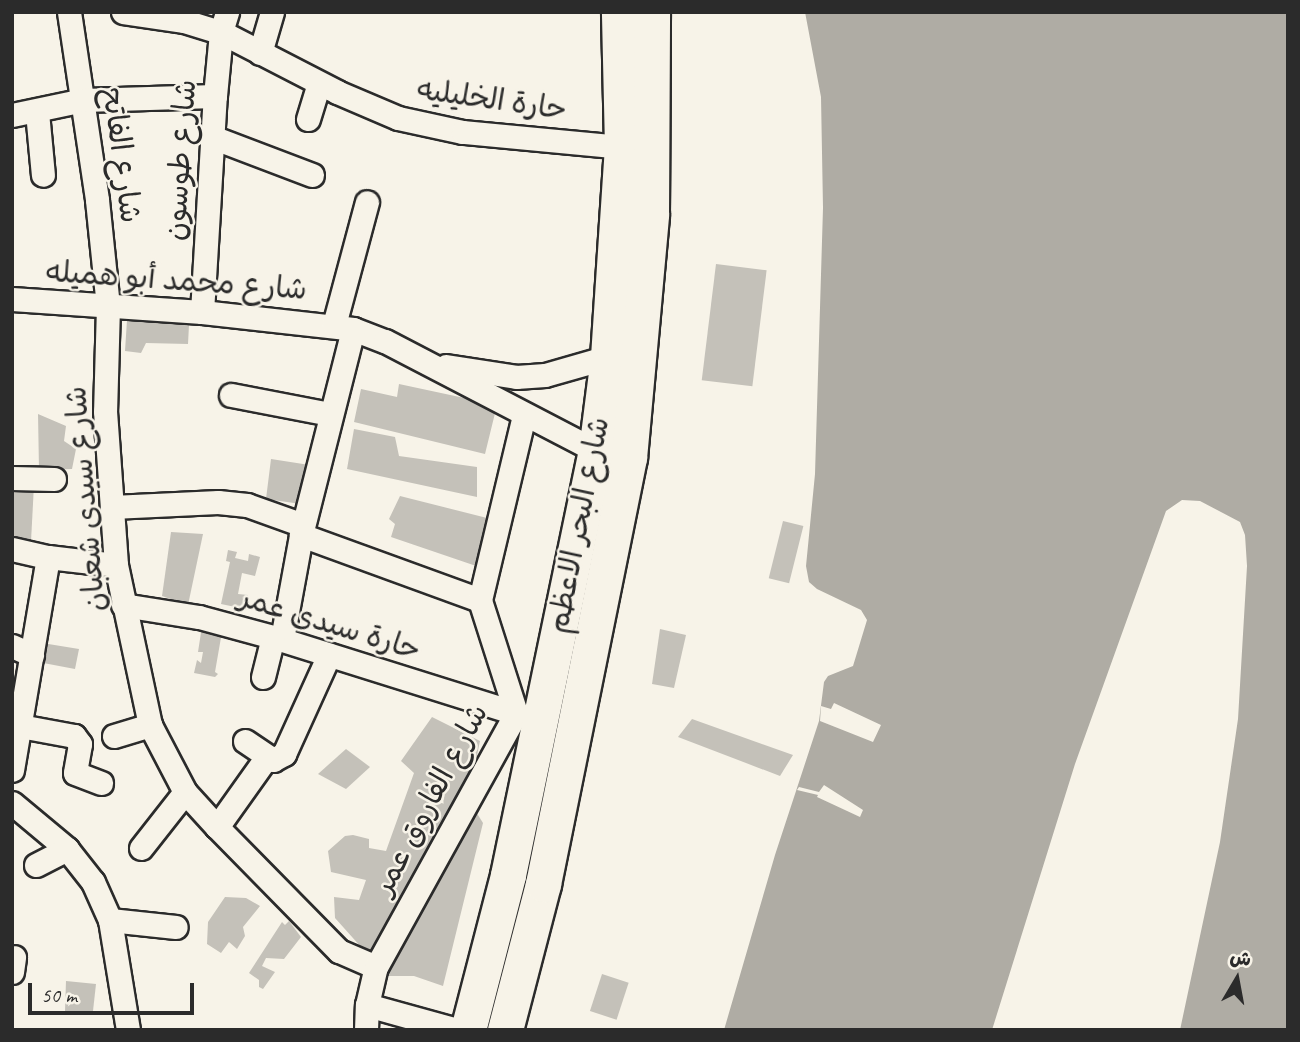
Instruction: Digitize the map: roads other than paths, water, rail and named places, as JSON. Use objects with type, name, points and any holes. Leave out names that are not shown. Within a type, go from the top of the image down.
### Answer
[{"type":"main road","name":"شارع البحر الاعظم","points":[[468,1030],[508,875],[596,451],[608,357],[622,147],[619,12]]},
{"type":"main road","name":"شارع البحر الاعظم","points":[[505,1030],[543,884],[629,457],[651,214],[652,12]]},
{"type":"street","name":"شارع الفاتح","points":[[69,12],[83,100],[108,306]]},
{"type":"street","name":"حارة الخليليه","points":[[123,12],[184,21],[224,22],[260,53],[319,84],[398,118],[463,132],[622,147]]},
{"type":"street","points":[[260,53],[272,12]]},
{"type":"street","name":"شارع طوسون","points":[[202,312],[215,96],[224,22]]},
{"type":"street","points":[[308,118],[319,84]]},
{"type":"street","points":[[12,115],[37,112],[83,100],[215,96]]},
{"type":"street","points":[[37,112],[43,175]]},
{"type":"street","points":[[212,137],[312,175]]},
{"type":"street","name":"شارع محمد أبو هميله","points":[[344,327],[367,202]]},
{"type":"street","name":"شارع محمد أبو هميله","points":[[12,299],[202,312],[344,327],[423,361],[596,451]]},
{"type":"street","name":"شارع سيدى شعبان","points":[[108,306],[105,411],[116,565],[150,725],[185,792],[217,827],[339,951],[376,967]]},
{"type":"street","points":[[263,677],[278,638],[330,414],[344,327]]},
{"type":"street","name":"شارع محمد أبو هميله","points":[[423,361],[516,377],[545,374],[608,357]]},
{"type":"street","points":[[231,395],[330,414]]},
{"type":"street","points":[[113,507],[228,503],[276,513],[302,530],[480,600],[524,415]]},
{"type":"street","points":[[12,478],[54,479]]},
{"type":"street","points":[[12,549],[48,557],[116,565]]},
{"type":"street","points":[[12,768],[20,726],[22,650],[48,557]]},
{"type":"street","name":"شارع الفاروق عمر","points":[[367,1005],[376,967],[516,713],[480,600]]},
{"type":"street","name":"حارة سيدى عمر","points":[[123,605],[199,617],[278,638],[516,713]]},
{"type":"street","points":[[245,741],[266,758],[279,759],[284,754],[329,654]]},
{"type":"street","points":[[114,736],[150,725]]},
{"type":"street","points":[[20,726],[74,736],[79,744],[76,774],[101,783]]},
{"type":"street","points":[[217,827],[266,758]]},
{"type":"street","points":[[141,848],[185,792]]},
{"type":"street","points":[[12,803],[67,849],[93,882],[110,920],[128,1030]]},
{"type":"street","points":[[36,865],[67,849]]},
{"type":"street","points":[[110,920],[176,927]]},
{"type":"street","points":[[366,1030],[367,1005],[457,1030]]}]
